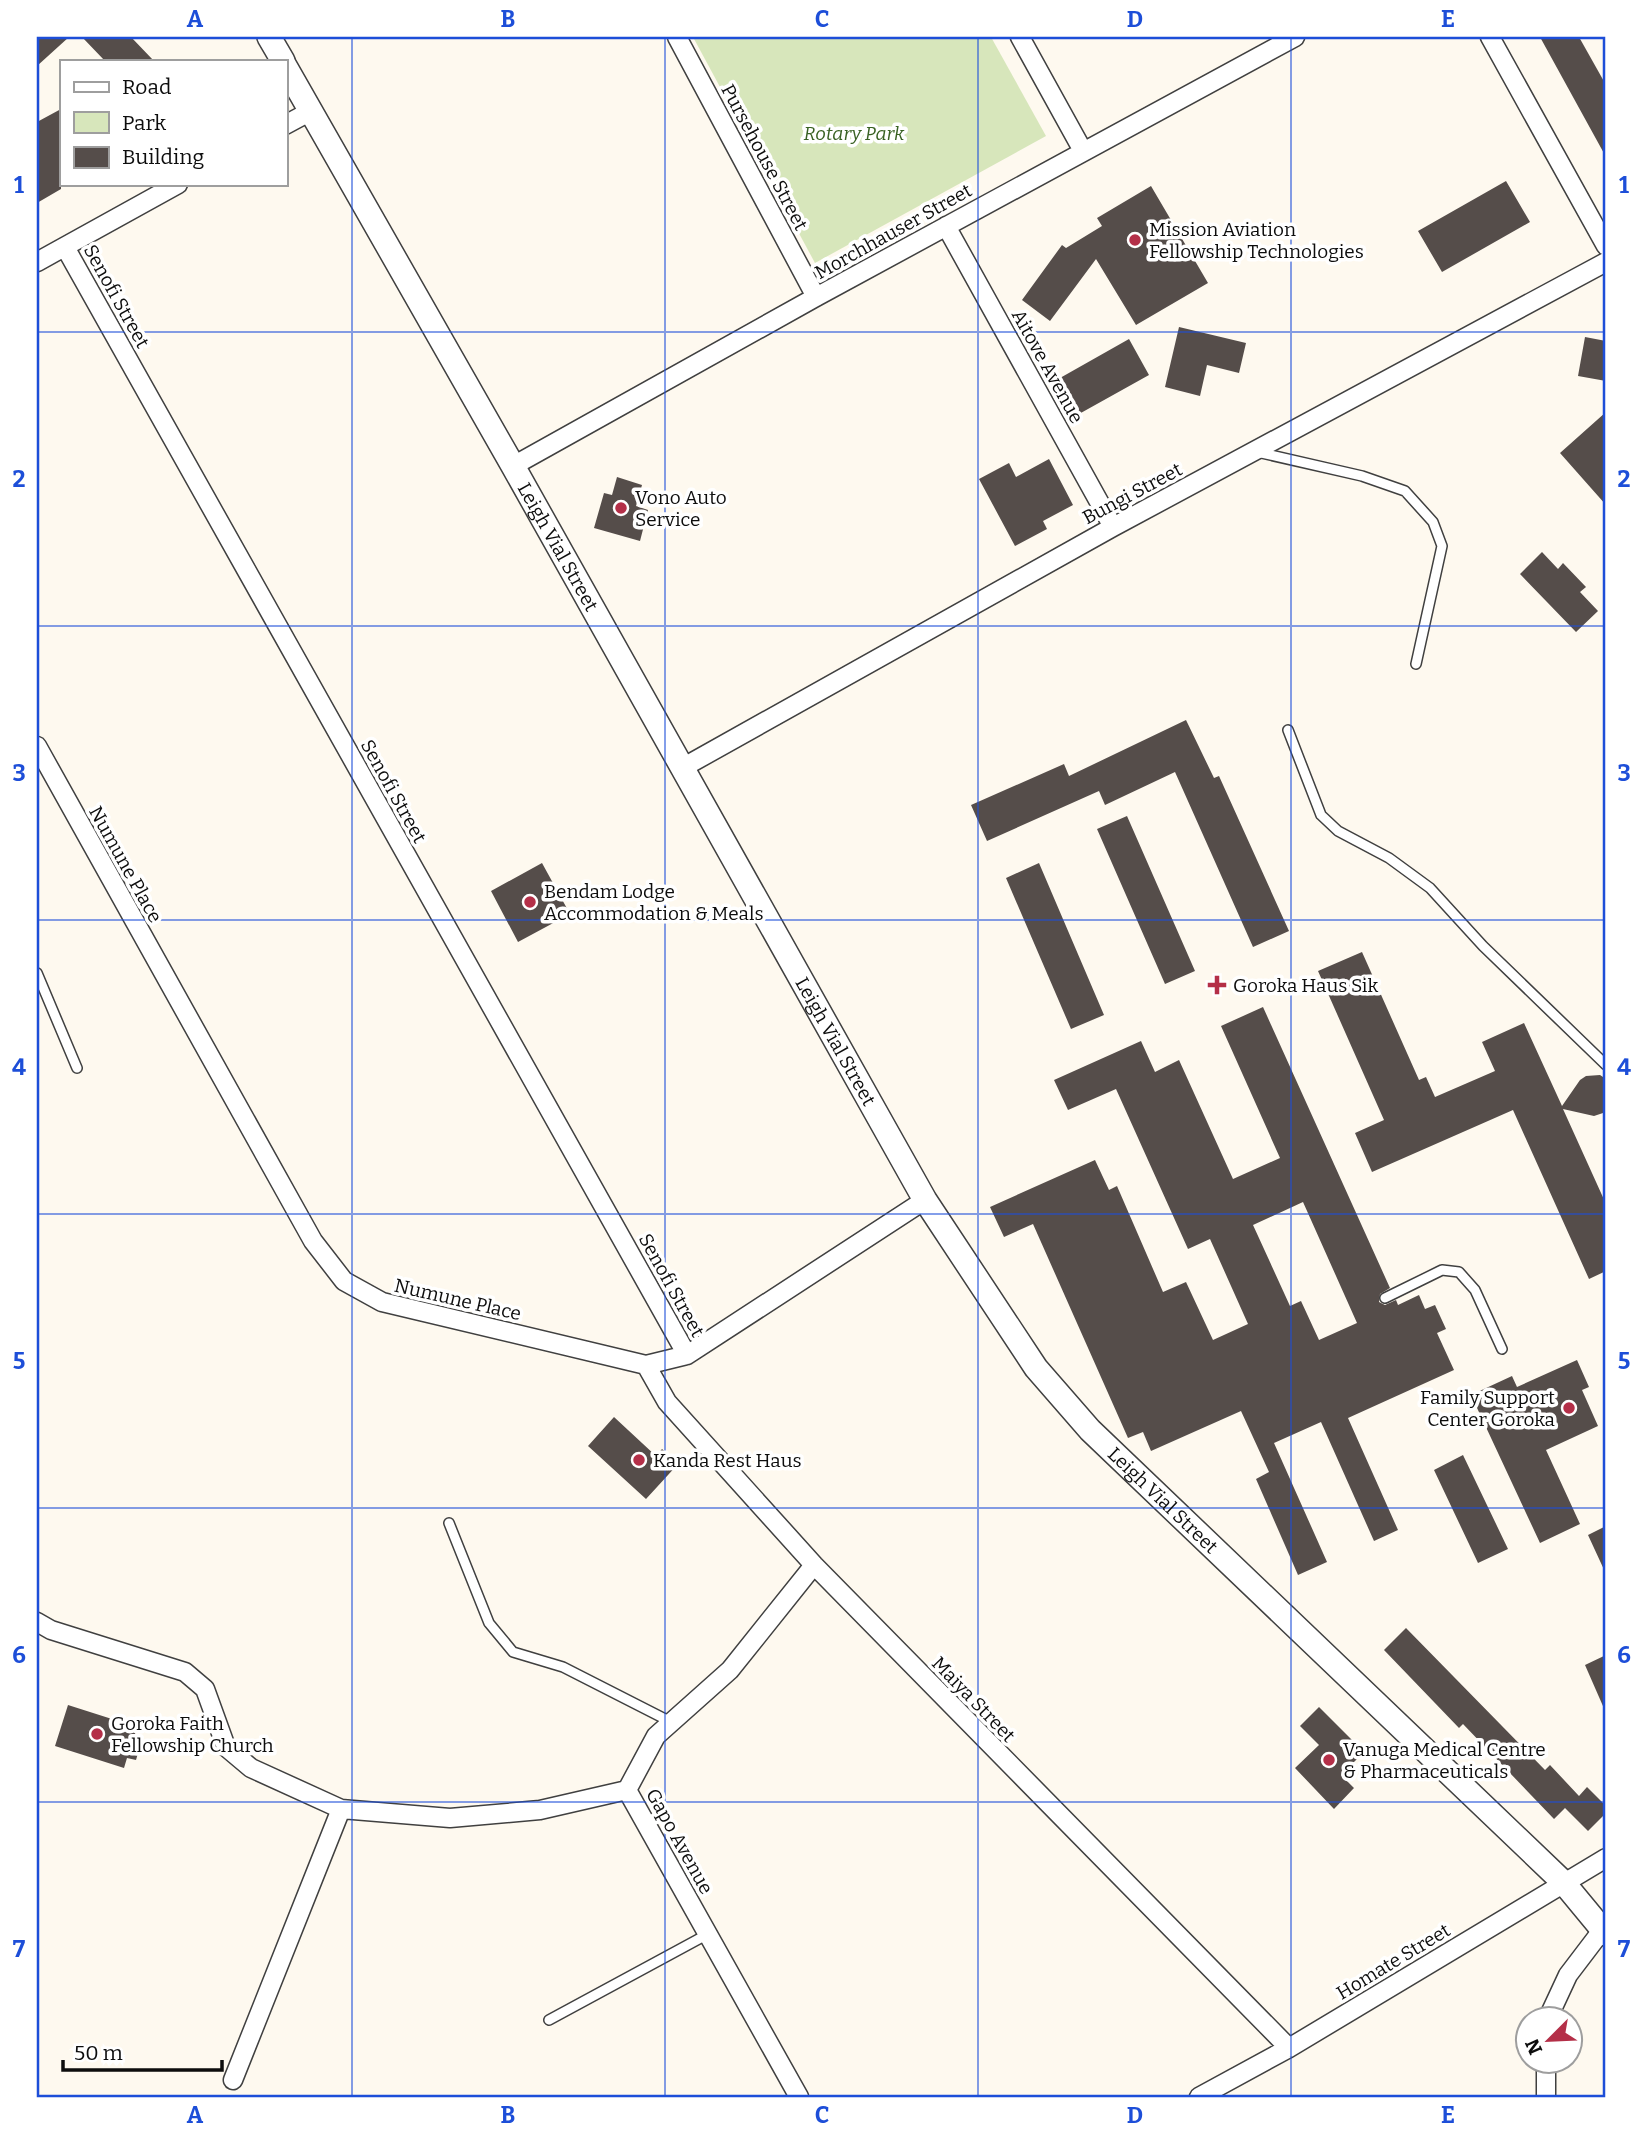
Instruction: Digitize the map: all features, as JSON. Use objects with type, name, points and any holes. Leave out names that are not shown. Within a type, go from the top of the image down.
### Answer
[{"type":"street","points":[[269,37],[282,60]]},
{"type":"street","name":"Pursehouse Street","points":[[677,37],[816,297]]},
{"type":"street","points":[[1020,37],[1083,152]]},
{"type":"street","name":"Morchhauser Street","points":[[513,466],[816,297],[1296,37]]},
{"type":"street","points":[[1490,37],[1606,246]]},
{"type":"street","name":"Leigh Vial Street","points":[[287,69],[925,1200],[1036,1368],[1090,1430],[1563,1882],[1605,1931]]},
{"type":"street","points":[[287,124],[311,111]]},
{"type":"street","points":[[37,262],[174,186]]},
{"type":"street","name":"Aitove Avenue","points":[[946,226],[1113,527]]},
{"type":"street","name":"Senofi Street","points":[[65,247],[687,1355]]},
{"type":"street","name":"Bungi Street","points":[[682,768],[1113,527],[1606,262]]},
{"type":"street","name":"Numune Place","points":[[37,746],[313,1241],[344,1281],[382,1302],[646,1365],[687,1355],[925,1200]]},
{"type":"street","name":"Maiya Street","points":[[646,1365],[667,1402],[814,1566],[1289,2048]]},
{"type":"street","name":"Gapo Avenue","points":[[799,2097],[627,1790],[656,1736],[730,1670],[814,1566]]},
{"type":"street","points":[[37,1622],[51,1630],[185,1672],[205,1689],[226,1747],[251,1768],[341,1809],[450,1818],[540,1810],[627,1790]]},
{"type":"street","points":[[233,2080],[341,1809]]},
{"type":"street","name":"Homate Street","points":[[1199,2097],[1289,2048],[1606,1858]]},
{"type":"street","points":[[1555,2004],[1568,1975],[1605,1931]]},
{"type":"street","points":[[1546,2074],[1546,2097]]},
{"type":"lane","points":[[1253,452],[1362,476],[1405,491],[1433,522],[1442,546],[1416,664]]},
{"type":"lane","points":[[1289,730],[1321,815],[1338,831],[1389,858],[1430,888],[1483,946],[1606,1065]]},
{"type":"lane","points":[[37,973],[77,1068]]},
{"type":"lane","points":[[1385,1298],[1442,1270],[1459,1272],[1475,1290],[1502,1349]]},
{"type":"lane","points":[[449,1523],[489,1623],[513,1652],[563,1667],[671,1722]]},
{"type":"lane","points":[[549,2020],[708,1934]]},
{"type":"green space","name":"Rotary Park","points":[[693,37],[991,37],[1046,136],[815,263]]},
{"type":"building","points":[[37,37],[69,37],[37,66]]},
{"type":"building","points":[[82,37],[131,37],[153,60],[104,60]]},
{"type":"building","points":[[1540,37],[1579,37],[1606,85],[1606,157]]},
{"type":"building","points":[[60,110],[61,189],[37,203],[37,122]]},
{"type":"building","points":[[1506,181],[1530,222],[1442,272],[1418,231]]},
{"type":"building","points":[[1151,186],[1208,283],[1136,325],[1096,259],[1050,321],[1022,300],[1062,245],[1066,248],[1102,226],[1097,218]]},
{"type":"building","points":[[1179,327],[1246,343],[1239,373],[1207,365],[1200,396],[1165,387]]},
{"type":"building","points":[[1585,337],[1606,341],[1606,381],[1578,376]]},
{"type":"building","points":[[1129,339],[1149,375],[1079,414],[1060,378]]},
{"type":"building","points":[[1606,412],[1606,505],[1560,453]]},
{"type":"building","points":[[1049,459],[1073,505],[1043,521],[1047,529],[1015,546],[979,479],[1009,463],[1016,477]]},
{"type":"building","name":"Vono Auto Service","points":[[617,477],[642,485],[636,506],[648,510],[640,541],[594,528],[604,493],[612,495]]},
{"type":"building","points":[[1542,552],[1558,569],[1563,563],[1586,587],[1580,592],[1598,611],[1576,632],[1520,574]]},
{"type":"building","points":[[1186,720],[1214,778],[1219,776],[1289,931],[1253,947],[1175,772],[1105,805],[1099,791],[987,841],[971,805],[1064,764],[1069,776]]},
{"type":"building","points":[[1127,816],[1195,971],[1165,984],[1097,829]]},
{"type":"building","name":"Bendam Lodge Accommodation & Meals","points":[[542,863],[570,914],[518,942],[491,891]]},
{"type":"building","points":[[1039,863],[1104,1015],[1071,1029],[1006,878]]},
{"type":"building","points":[[1362,952],[1419,1080],[1426,1077],[1435,1097],[1495,1071],[1482,1042],[1524,1023],[1562,1106],[1580,1080],[1586,1076],[1600,1075],[1606,1079],[1606,1112],[1594,1116],[1563,1109],[1606,1204],[1606,1271],[1589,1279],[1513,1110],[1372,1172],[1355,1133],[1384,1120],[1318,971]]},
{"type":"building","points":[[1263,1007],[1390,1288],[1380,1294],[1379,1302],[1385,1305],[1396,1300],[1398,1305],[1419,1295],[1425,1309],[1435,1305],[1446,1329],[1437,1333],[1454,1370],[1348,1418],[1398,1530],[1374,1541],[1321,1422],[1274,1443],[1327,1562],[1298,1575],[1256,1479],[1269,1472],[1241,1411],[1151,1451],[1143,1432],[1128,1438],[1033,1224],[1004,1237],[990,1207],[1095,1160],[1109,1190],[1117,1186],[1163,1292],[1186,1282],[1213,1340],[1248,1324],[1210,1239],[1188,1249],[1116,1089],[1068,1110],[1054,1080],[1141,1041],[1155,1072],[1179,1060],[1233,1179],[1280,1158],[1221,1026]],"holes":[[[1303,1202],[1357,1323],[1319,1340],[1301,1301],[1290,1306],[1253,1225]]]},
{"type":"building","points":[[1577,1360],[1589,1387],[1582,1390],[1598,1426],[1546,1450],[1580,1524],[1540,1543],[1471,1395],[1512,1376],[1517,1387]]},
{"type":"building","name":"Kanda Rest Haus","points":[[614,1417],[656,1456],[662,1449],[679,1463],[646,1499],[588,1446]]},
{"type":"building","points":[[1463,1455],[1508,1549],[1478,1563],[1434,1470]]},
{"type":"building","points":[[1606,1526],[1606,1574],[1588,1535]]},
{"type":"building","points":[[1406,1628],[1545,1770],[1550,1765],[1579,1796],[1587,1787],[1606,1806],[1606,1813],[1588,1831],[1565,1808],[1554,1819],[1463,1724],[1459,1728],[1384,1650]]},
{"type":"building","points":[[1606,1655],[1606,1713],[1585,1665]]},
{"type":"building","name":"Goroka Faith Fellowship Church","points":[[68,1705],[137,1727],[133,1741],[141,1743],[136,1760],[127,1758],[124,1768],[55,1746]]},
{"type":"building","name":"Vanuga Medical Centre & Pharmaceuticals","points":[[1319,1707],[1364,1752],[1341,1775],[1354,1788],[1334,1809],[1295,1768],[1319,1745],[1300,1726]]},
{"type":"place","name":"Mission Aviation Fellowship Technologies","points":[[1135,240]]},
{"type":"place","name":"Vono Auto Service","points":[[621,508]]},
{"type":"place","name":"Bendam Lodge Accommodation & Meals","points":[[530,902]]},
{"type":"place","name":"Goroka Haus Sik","points":[[1217,985]]},
{"type":"place","name":"Family Support Center Goroka","points":[[1569,1408]]},
{"type":"place","name":"Kanda Rest Haus","points":[[639,1460]]},
{"type":"place","name":"Goroka Faith Fellowship Church","points":[[97,1734]]},
{"type":"place","name":"Vanuga Medical Centre & Pharmaceuticals","points":[[1329,1760]]}]
